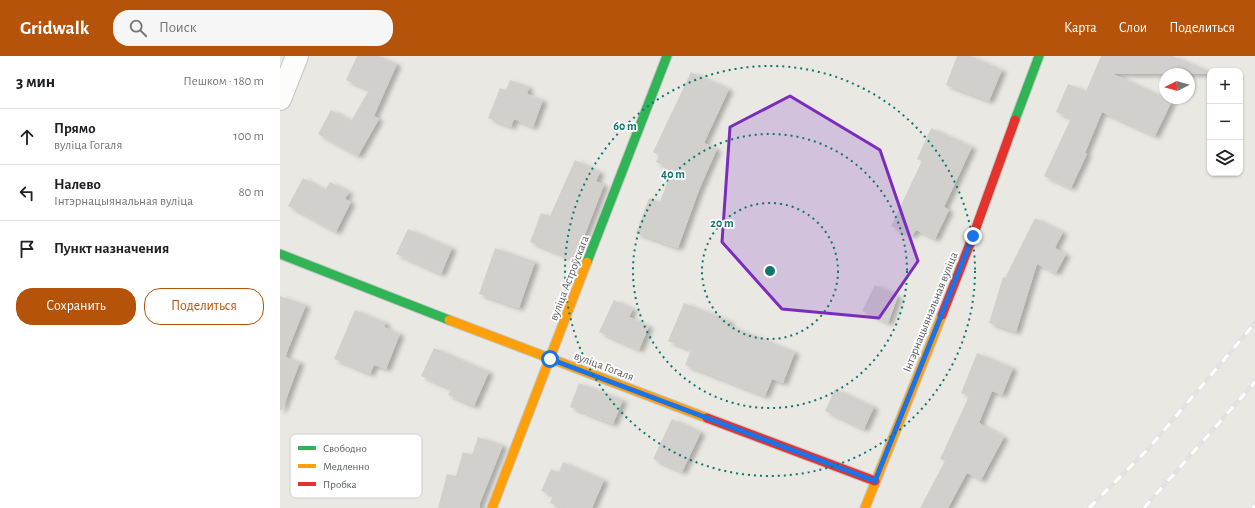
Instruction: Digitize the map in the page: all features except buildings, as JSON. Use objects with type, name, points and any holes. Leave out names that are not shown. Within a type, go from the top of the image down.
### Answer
[{"type":"street","points":[[280,99],[297,56]]},
{"type":"street","name":"вуліца Астроўскага","points":[[492,508],[667,56]]},
{"type":"street","name":"Інтэрнацыянальная вуліца","points":[[865,508],[973,236],[1039,56]]},
{"type":"street","name":"вуліца Гогаля","points":[[280,254],[550,359],[875,481]]},
{"type":"highlighted area","points":[[790,96],[880,150],[918,261],[879,318],[782,309],[722,242],[730,127]]},
{"type":"railway","points":[[1089,508],[1149,448],[1255,323]]},
{"type":"railway","points":[[1144,508],[1255,382]]},
{"type":"traffic: fast","points":[[587,262],[667,56]]},
{"type":"traffic: fast","points":[[1015,120],[1039,56]]},
{"type":"traffic: fast","points":[[280,254],[449,320]]},
{"type":"traffic: slow","points":[[492,508],[587,262]]},
{"type":"traffic: slow","points":[[865,508],[942,315]]},
{"type":"traffic: slow","points":[[449,320],[707,418]]},
{"type":"traffic: jam","points":[[942,315],[973,236],[1015,120]]},
{"type":"traffic: jam","points":[[707,418],[875,481]]},
{"type":"route","points":[[550,359],[875,481],[973,236]]}]
